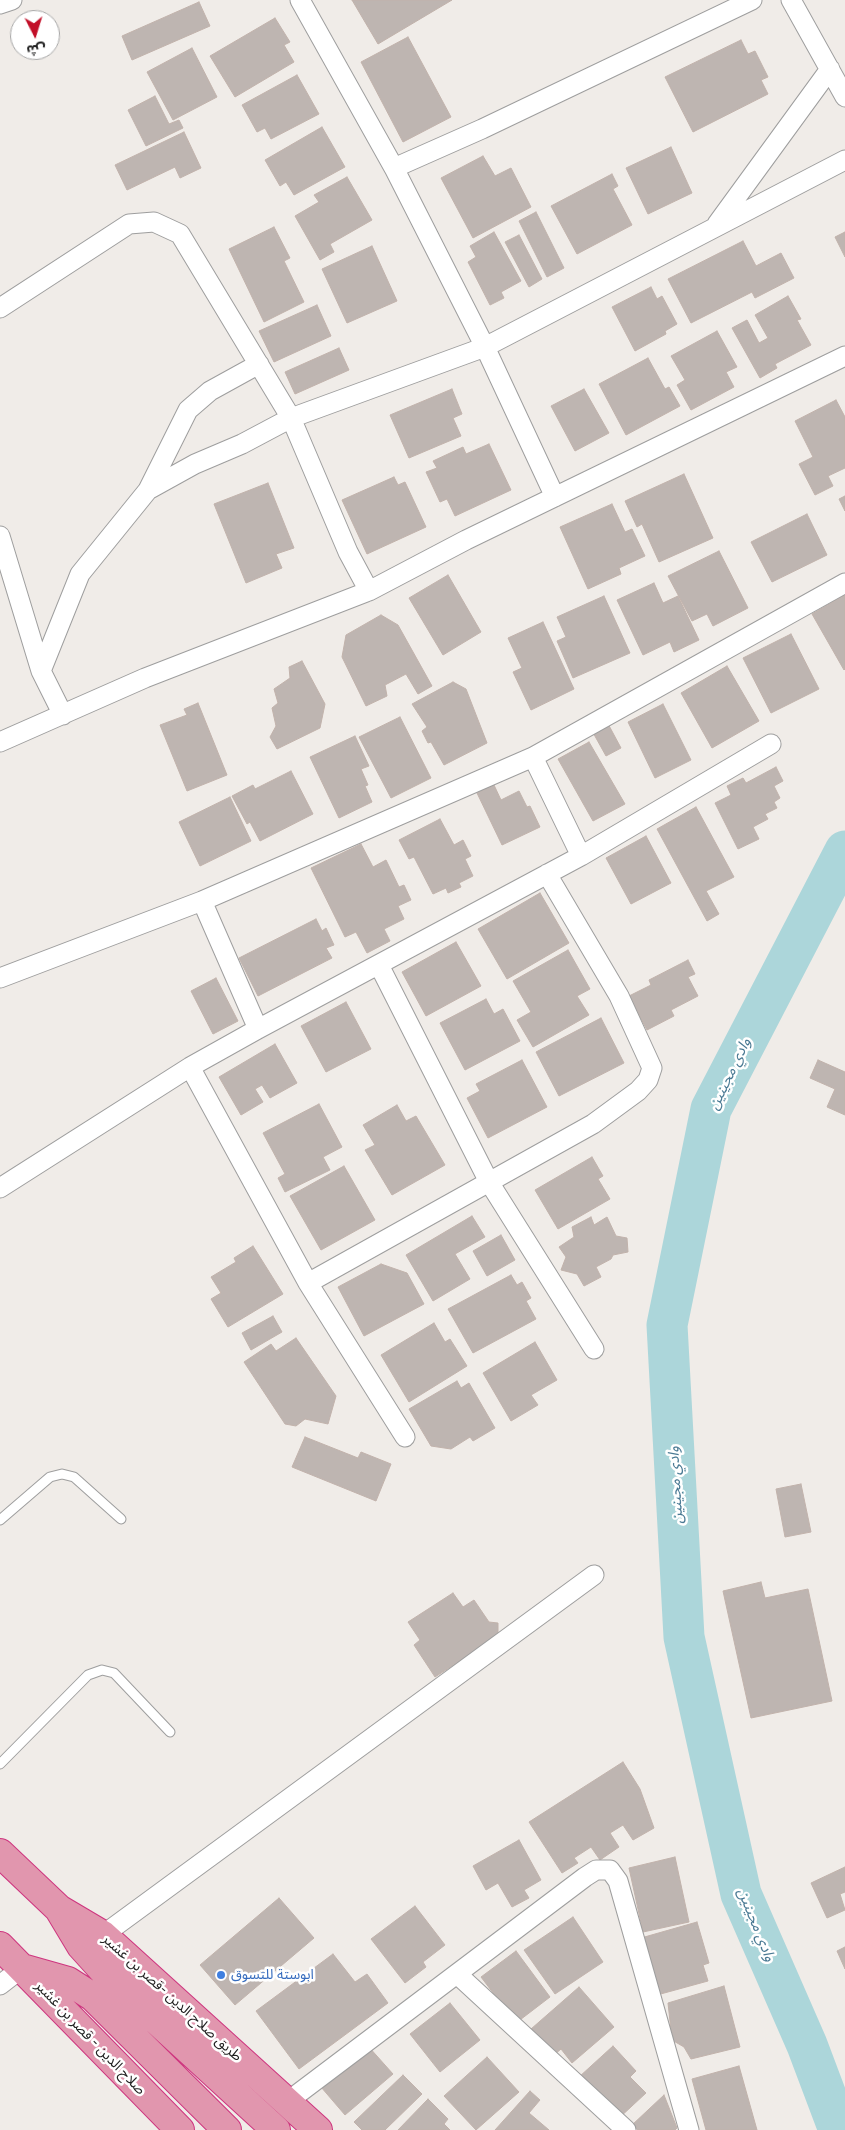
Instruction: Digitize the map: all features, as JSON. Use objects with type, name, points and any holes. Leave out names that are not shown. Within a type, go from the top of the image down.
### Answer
[{"type":"highway","name":"طريق صلاح الدين -قصر بن غشير","points":[[0,1853],[59,1909],[103,1935],[318,2130]]},
{"type":"highway","points":[[59,1909],[81,1946],[109,1977],[276,2130]]},
{"type":"highway","name":"صلاح الدين - قصر بن غشير","points":[[0,1946],[180,2130]]},
{"type":"highway","points":[[22,1968],[68,1981],[93,1997],[227,2130]]},
{"type":"street","points":[[0,4],[12,0]]},
{"type":"street","points":[[300,0],[394,168],[485,347],[555,497]]},
{"type":"street","points":[[394,168],[482,129],[752,0]]},
{"type":"street","points":[[792,0],[845,97]]},
{"type":"street","points":[[714,228],[830,69]]},
{"type":"street","points":[[148,490],[195,464],[242,444],[292,418],[485,347],[845,160]]},
{"type":"street","points":[[0,308],[129,224],[154,222],[180,234],[292,418],[348,552],[369,591]]},
{"type":"street","points":[[0,742],[146,678],[369,591],[466,540],[845,356]]},
{"type":"street","points":[[41,670],[80,574],[148,490],[188,410],[210,391],[259,364]]},
{"type":"street","points":[[0,536],[41,670],[63,715]]},
{"type":"street","points":[[0,978],[202,901],[533,757],[845,583]]},
{"type":"street","points":[[0,1188],[190,1067],[258,1028],[581,856],[771,744]]},
{"type":"street","points":[[533,757],[581,856]]},
{"type":"street","points":[[308,1283],[593,1124],[638,1091],[648,1080],[652,1068],[619,996],[548,874]]},
{"type":"street","points":[[202,901],[258,1028]]},
{"type":"street","points":[[379,965],[489,1182],[594,1349]]},
{"type":"street","points":[[190,1067],[308,1283],[405,1438]]},
{"type":"street","points":[[103,1935],[594,1575]]},
{"type":"street","points":[[287,2102],[585,1877],[596,1870],[610,1870],[618,1881],[689,2130]]},
{"type":"street","points":[[0,1985],[22,1968]]},
{"type":"street","points":[[457,1974],[626,2130]]},
{"type":"lane","points":[[0,1520],[50,1477],[62,1474],[74,1477],[121,1519]]},
{"type":"lane","points":[[0,1764],[88,1675],[102,1670],[114,1673],[170,1732]]},
{"type":"building","points":[[352,0],[452,0],[378,44]]},
{"type":"building","points":[[199,2],[210,26],[132,60],[122,36]]},
{"type":"building","points":[[275,18],[290,42],[284,45],[294,62],[235,97],[210,56]]},
{"type":"building","points":[[408,37],[451,117],[403,142],[361,62]]},
{"type":"building","points":[[741,40],[748,54],[755,51],[768,77],[761,80],[768,94],[693,132],[665,77]]},
{"type":"building","points":[[192,48],[217,97],[173,120],[147,72]]},
{"type":"building","points":[[297,75],[319,114],[271,139],[265,128],[257,132],[242,105]]},
{"type":"building","points":[[155,96],[169,124],[179,120],[183,128],[146,146],[128,110]]},
{"type":"building","points":[[322,127],[345,167],[294,195],[286,182],[280,186],[265,160]]},
{"type":"building","points":[[184,132],[201,168],[180,178],[175,167],[127,190],[115,165]]},
{"type":"building","points":[[671,147],[692,193],[648,214],[626,168]]},
{"type":"building","points":[[483,156],[495,176],[511,168],[531,207],[473,238],[441,178]]},
{"type":"building","points":[[612,174],[618,186],[613,189],[632,225],[577,254],[551,206]]},
{"type":"building","points":[[347,177],[372,220],[330,244],[334,252],[320,260],[295,216],[319,202],[314,195]]},
{"type":"building","points":[[536,212],[564,268],[547,277],[519,221]]},
{"type":"building","points":[[274,227],[290,258],[284,261],[304,302],[264,322],[229,249]]},
{"type":"building","points":[[494,232],[521,281],[501,292],[504,298],[490,305],[468,262],[476,257],[470,246]]},
{"type":"building","points":[[845,232],[845,257],[835,237]]},
{"type":"building","points":[[519,235],[542,279],[529,287],[505,242]]},
{"type":"building","points":[[743,241],[756,266],[781,253],[794,278],[755,298],[752,292],[691,323],[668,279]]},
{"type":"building","points":[[372,246],[397,301],[347,323],[322,269]]},
{"type":"building","points":[[651,287],[657,299],[662,296],[677,324],[665,331],[666,334],[635,351],[612,307]]},
{"type":"building","points":[[788,296],[801,319],[797,320],[811,345],[775,364],[777,368],[760,378],[732,328],[747,320],[759,343],[768,338],[755,315]]},
{"type":"building","points":[[317,305],[331,336],[274,362],[259,331]]},
{"type":"building","points":[[717,331],[737,367],[726,372],[734,387],[691,410],[677,385],[685,380],[671,356]]},
{"type":"building","points":[[339,348],[349,370],[295,394],[285,372]]},
{"type":"building","points":[[648,358],[665,389],[669,387],[680,406],[626,435],[599,384]]},
{"type":"building","points":[[452,389],[462,414],[453,418],[461,436],[409,458],[390,415]]},
{"type":"building","points":[[584,389],[609,433],[575,451],[551,406]]},
{"type":"building","points":[[836,400],[845,417],[845,468],[828,476],[833,486],[815,495],[799,464],[813,457],[795,421]]},
{"type":"building","points":[[489,444],[511,490],[455,516],[447,499],[440,502],[426,472],[437,468],[433,461],[463,447],[466,454]]},
{"type":"building","points":[[684,474],[713,538],[659,562],[642,524],[637,527],[625,501]]},
{"type":"building","points":[[394,477],[398,485],[405,482],[426,527],[367,554],[342,500]]},
{"type":"building","points":[[268,483],[294,548],[276,554],[282,568],[246,583],[214,504]]},
{"type":"building","points":[[845,496],[845,511],[839,499]]},
{"type":"building","points":[[612,504],[625,532],[632,529],[645,556],[619,568],[621,574],[588,589],[560,527]]},
{"type":"building","points":[[807,514],[827,555],[772,582],[751,542]]},
{"type":"building","points":[[719,551],[748,608],[713,626],[707,614],[692,621],[668,576]]},
{"type":"building","points":[[448,575],[481,632],[443,655],[409,598]]},
{"type":"building","points":[[654,583],[663,603],[678,596],[699,640],[674,652],[670,642],[643,655],[617,600]]},
{"type":"building","points":[[845,595],[845,669],[844,670],[812,614]]},
{"type":"building","points":[[604,596],[630,653],[573,678],[557,641],[566,637],[557,617]]},
{"type":"building","points":[[381,615],[398,625],[432,686],[418,694],[406,674],[385,685],[387,696],[366,706],[342,657],[346,635]]},
{"type":"building","points":[[543,622],[574,689],[531,710],[513,672],[522,668],[508,638]]},
{"type":"building","points":[[791,634],[819,689],[771,713],[743,658]]},
{"type":"building","points":[[302,661],[325,704],[320,728],[277,749],[270,737],[276,726],[272,708],[278,703],[274,689],[290,678],[289,667]]},
{"type":"building","points":[[727,666],[759,721],[712,748],[681,693]]},
{"type":"building","points":[[453,682],[466,689],[487,743],[444,765],[431,742],[428,743],[422,731],[427,727],[412,704]]},
{"type":"building","points":[[198,703],[227,775],[187,791],[160,725],[187,715],[184,709]]},
{"type":"building","points":[[663,704],[691,760],[655,778],[628,722]]},
{"type":"building","points":[[400,717],[431,778],[391,798],[359,737]]},
{"type":"building","points":[[606,720],[621,748],[606,756],[591,729]]},
{"type":"building","points":[[355,736],[369,766],[361,769],[368,785],[365,786],[372,802],[339,818],[310,757]]},
{"type":"building","points":[[589,742],[625,804],[593,821],[558,759]]},
{"type":"building","points":[[776,767],[783,781],[774,786],[780,798],[774,802],[777,808],[765,814],[768,819],[753,827],[759,839],[738,849],[715,803],[731,795],[727,786],[743,778],[746,783]]},
{"type":"building","points":[[291,771],[313,814],[260,841],[250,822],[247,824],[232,796],[253,785],[255,789]]},
{"type":"building","points":[[494,785],[501,800],[519,791],[527,807],[530,806],[540,827],[502,845],[477,793]]},
{"type":"building","points":[[230,797],[251,841],[200,866],[179,822]]},
{"type":"building","points":[[696,807],[734,877],[706,891],[719,914],[707,921],[657,829]]},
{"type":"building","points":[[440,819],[454,845],[463,840],[471,856],[465,859],[473,876],[459,883],[461,887],[448,893],[446,888],[433,894],[414,857],[409,859],[399,840]]},
{"type":"building","points":[[646,836],[671,883],[631,904],[606,858]]},
{"type":"building","points":[[361,844],[373,867],[386,860],[399,887],[404,885],[411,900],[398,906],[404,919],[384,929],[390,941],[367,953],[356,932],[345,937],[311,868]]},
{"type":"building","points":[[540,893],[569,943],[507,979],[478,929]]},
{"type":"building","points":[[316,919],[322,931],[326,928],[334,945],[326,948],[332,958],[258,996],[239,958]]},
{"type":"building","points":[[456,942],[481,986],[426,1016],[402,972]]},
{"type":"building","points":[[568,950],[590,989],[577,996],[589,1015],[533,1047],[517,1020],[531,1012],[513,981]]},
{"type":"building","points":[[688,960],[695,974],[688,977],[698,996],[671,1010],[674,1016],[647,1030],[629,996],[651,985],[649,980]]},
{"type":"building","points":[[216,978],[238,1021],[213,1034],[191,991]]},
{"type":"building","points":[[486,999],[494,1014],[503,1009],[520,1041],[465,1070],[440,1023]]},
{"type":"building","points":[[346,1002],[371,1049],[326,1072],[301,1026]]},
{"type":"building","points":[[601,1018],[624,1063],[559,1096],[536,1052]]},
{"type":"building","points":[[275,1044],[297,1083],[270,1098],[262,1085],[255,1089],[263,1102],[241,1115],[219,1077]]},
{"type":"building","points":[[522,1060],[547,1107],[488,1138],[467,1098],[480,1091],[476,1084]]},
{"type":"building","points":[[818,1060],[845,1072],[845,1115],[827,1107],[835,1089],[810,1078]]},
{"type":"building","points":[[319,1104],[342,1147],[323,1157],[330,1170],[285,1192],[278,1178],[285,1174],[263,1133]]},
{"type":"building","points":[[397,1105],[406,1121],[416,1116],[445,1165],[392,1195],[365,1150],[375,1145],[363,1125]]},
{"type":"building","points":[[592,1157],[603,1176],[598,1179],[610,1199],[558,1229],[535,1190]]},
{"type":"building","points":[[344,1166],[375,1220],[321,1250],[290,1196]]},
{"type":"building","points":[[472,1216],[485,1237],[455,1254],[470,1279],[433,1301],[406,1255]]},
{"type":"building","points":[[591,1217],[594,1225],[607,1217],[616,1236],[627,1238],[628,1252],[613,1255],[611,1259],[596,1267],[601,1277],[584,1286],[577,1274],[561,1270],[566,1257],[559,1247],[574,1237],[572,1227]]},
{"type":"building","points":[[501,1235],[515,1260],[487,1276],[473,1251]]},
{"type":"building","points":[[253,1246],[283,1294],[228,1327],[211,1299],[221,1293],[211,1277],[236,1262],[234,1258]]},
{"type":"building","points":[[381,1264],[407,1273],[424,1304],[364,1336],[338,1287]]},
{"type":"building","points":[[511,1275],[517,1285],[522,1282],[531,1298],[526,1301],[536,1319],[473,1353],[448,1309]]},
{"type":"building","points":[[273,1316],[282,1332],[251,1350],[242,1333]]},
{"type":"building","points":[[434,1323],[445,1342],[450,1339],[467,1366],[409,1402],[381,1355]]},
{"type":"building","points":[[296,1338],[336,1396],[328,1424],[305,1419],[296,1426],[285,1424],[244,1362],[271,1344],[276,1351]]},
{"type":"building","points":[[535,1342],[557,1380],[531,1395],[538,1405],[511,1421],[483,1373]]},
{"type":"building","points":[[457,1381],[461,1388],[469,1383],[495,1428],[473,1441],[470,1437],[451,1449],[431,1446],[409,1409]]},
{"type":"building","points":[[305,1437],[358,1458],[361,1452],[391,1464],[376,1501],[292,1467]]},
{"type":"building","points":[[801,1484],[811,1532],[785,1537],[776,1489]]},
{"type":"building","points":[[761,1582],[765,1598],[808,1589],[832,1701],[751,1718],[723,1591]]},
{"type":"building","points":[[453,1593],[463,1607],[474,1600],[489,1622],[498,1623],[498,1636],[435,1677],[414,1645],[420,1640],[408,1622]]},
{"type":"building","points":[[623,1762],[640,1789],[654,1828],[633,1840],[623,1825],[610,1833],[619,1847],[600,1860],[591,1847],[574,1858],[578,1863],[562,1873],[529,1822]]},
{"type":"building","points":[[519,1840],[541,1880],[524,1890],[529,1898],[512,1907],[498,1883],[486,1890],[473,1866]]},
{"type":"building","points":[[675,1857],[689,1922],[643,1932],[629,1868]]},
{"type":"building","points":[[845,1867],[845,1892],[840,1894],[845,1910],[827,1918],[811,1883]]},
{"type":"building","points":[[279,1898],[314,1938],[235,2005],[200,1965]]},
{"type":"building","points":[[415,1906],[445,1945],[423,1962],[426,1967],[405,1983],[371,1939]]},
{"type":"building","points":[[573,1917],[603,1962],[555,1994],[524,1950]]},
{"type":"building","points":[[697,1922],[709,1963],[703,1965],[708,1981],[657,1995],[641,1938]]},
{"type":"building","points":[[845,1947],[845,1969],[837,1951]]},
{"type":"building","points":[[516,1951],[550,1997],[516,2023],[481,1977]]},
{"type":"building","points":[[333,1954],[355,1982],[367,1974],[388,2003],[299,2069],[256,2011]]},
{"type":"building","points":[[724,1986],[740,2047],[691,2059],[684,2047],[672,2040],[668,2003]]},
{"type":"building","points":[[579,1987],[614,2027],[572,2063],[561,2049],[554,2055],[531,2029]]},
{"type":"building","points":[[450,2003],[480,2040],[440,2072],[410,2034]]},
{"type":"building","points":[[368,2046],[393,2074],[345,2115],[321,2087]]},
{"type":"building","points":[[613,2046],[636,2071],[630,2077],[646,2093],[618,2119],[579,2077]]},
{"type":"building","points":[[487,2057],[519,2092],[476,2130],[444,2096]]},
{"type":"building","points":[[739,2066],[757,2130],[706,2130],[692,2079]]},
{"type":"building","points":[[403,2075],[422,2094],[385,2130],[362,2130],[354,2122]]},
{"type":"building","points":[[530,2091],[540,2100],[529,2113],[549,2130],[495,2130]]},
{"type":"building","points":[[664,2095],[677,2128],[675,2130],[638,2130],[632,2125]]},
{"type":"building","points":[[428,2099],[448,2119],[444,2124],[450,2130],[398,2130]]},
{"type":"waterway","name":"وادي مجينين","points":[[839,2130],[807,2045],[741,1894],[684,1637],[667,1325],[711,1109],[845,851]]},
{"type":"place","name":"ابوستة للتسوق","points":[[221,1975]]}]
